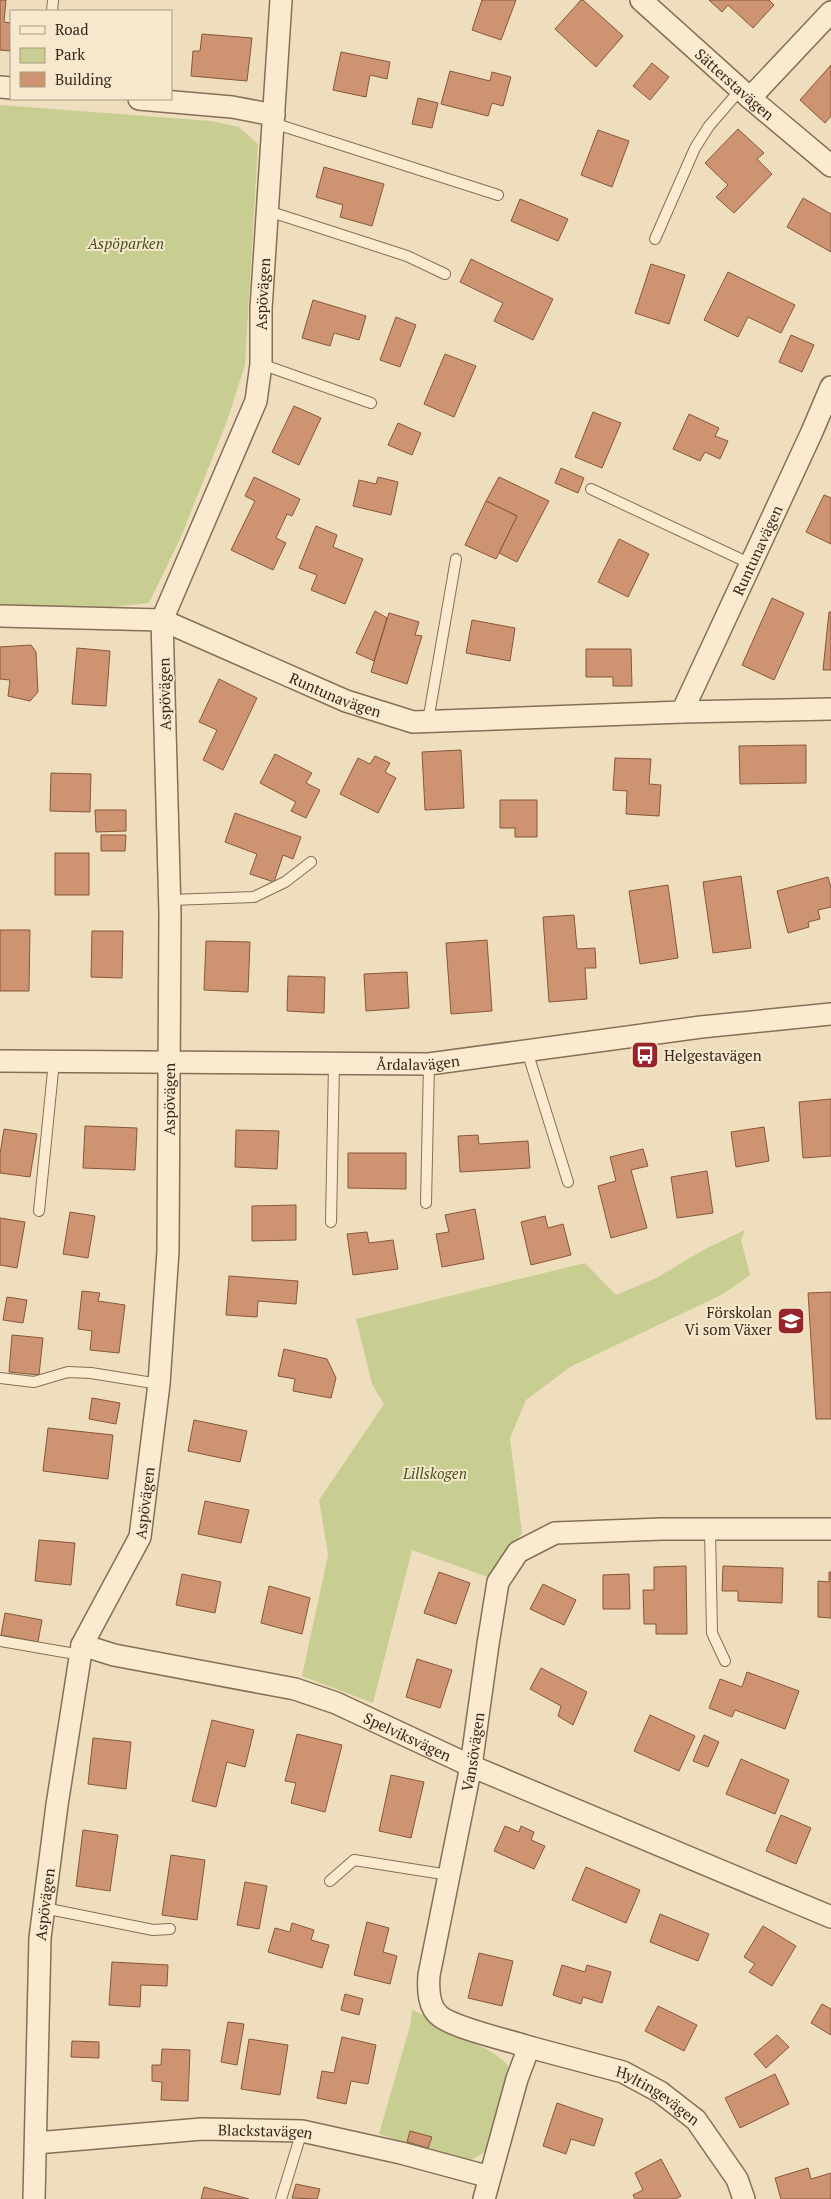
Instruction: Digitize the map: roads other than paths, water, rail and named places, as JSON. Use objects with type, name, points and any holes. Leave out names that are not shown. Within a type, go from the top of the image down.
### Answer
[{"type":"street","name":"Aspövägen","points":[[34,2199],[40,1938],[57,1805],[81,1650],[140,1537],[159,1384],[168,1251],[170,900],[162,620],[256,401],[261,364],[262,309],[281,0]]},
{"type":"street","name":"Sätterstavägen","points":[[641,0],[745,94],[831,166]]},
{"type":"street","points":[[745,94],[831,12]]},
{"type":"street","points":[[151,100],[232,107],[274,119]]},
{"type":"street","name":"Runtunavägen","points":[[682,712],[812,434],[831,387]]},
{"type":"street","name":"Runtunavägen","points":[[0,616],[162,620],[346,701],[413,722],[682,712],[831,709]]},
{"type":"street","name":"Årdalavägen","points":[[0,1061],[429,1064],[701,1027],[813,1014],[831,1014]]},
{"type":"street","name":"Vansövägen","points":[[529,2047],[440,2017],[432,2004],[428,1992],[429,1975],[471,1766],[498,1582],[518,1552],[555,1533],[831,1528]]},
{"type":"street","name":"Spelviksvägen","points":[[81,1650],[295,1689],[336,1703],[471,1766],[831,1917]]},
{"type":"street","points":[[484,2199],[517,2079],[529,2047]]},
{"type":"street","name":"Hyltingevägen","points":[[529,2047],[623,2072],[660,2092],[696,2120],[737,2178],[744,2199]]},
{"type":"street","name":"Blackstavägen","points":[[36,2143],[202,2129],[302,2131],[402,2153],[490,2177]]},
{"type":"lane","points":[[655,239],[695,148],[709,126],[745,94]]},
{"type":"lane","points":[[274,119],[498,195]]},
{"type":"lane","points":[[268,211],[406,256],[445,274]]},
{"type":"lane","points":[[261,364],[371,403]]},
{"type":"lane","points":[[591,489],[751,564]]},
{"type":"lane","points":[[428,721],[456,559]]},
{"type":"lane","points":[[170,900],[254,897],[285,882],[311,862]]},
{"type":"lane","points":[[527,1052],[568,1182]]},
{"type":"lane","points":[[40,1211],[54,1061]]},
{"type":"lane","points":[[331,1222],[334,1064]]},
{"type":"lane","points":[[426,1204],[429,1064]]},
{"type":"lane","points":[[0,1378],[34,1382],[68,1372],[91,1373],[159,1384]]},
{"type":"lane","points":[[710,1529],[712,1632],[725,1661]]},
{"type":"lane","points":[[0,1641],[81,1650]]},
{"type":"lane","points":[[330,1881],[354,1860],[449,1875]]},
{"type":"lane","points":[[44,1908],[153,1930],[170,1929]]},
{"type":"lane","points":[[281,2199],[302,2131]]},
{"type":"place","name":"Helgestavägen","points":[[645,1055]]},
{"type":"place","name":"Förskolan Vi som Växer","points":[[791,1321]]},
{"type":"park label","name":"Aspöparken","points":[[126,243]]},
{"type":"park label","name":"Lillskogen","points":[[435,1473]]}]
